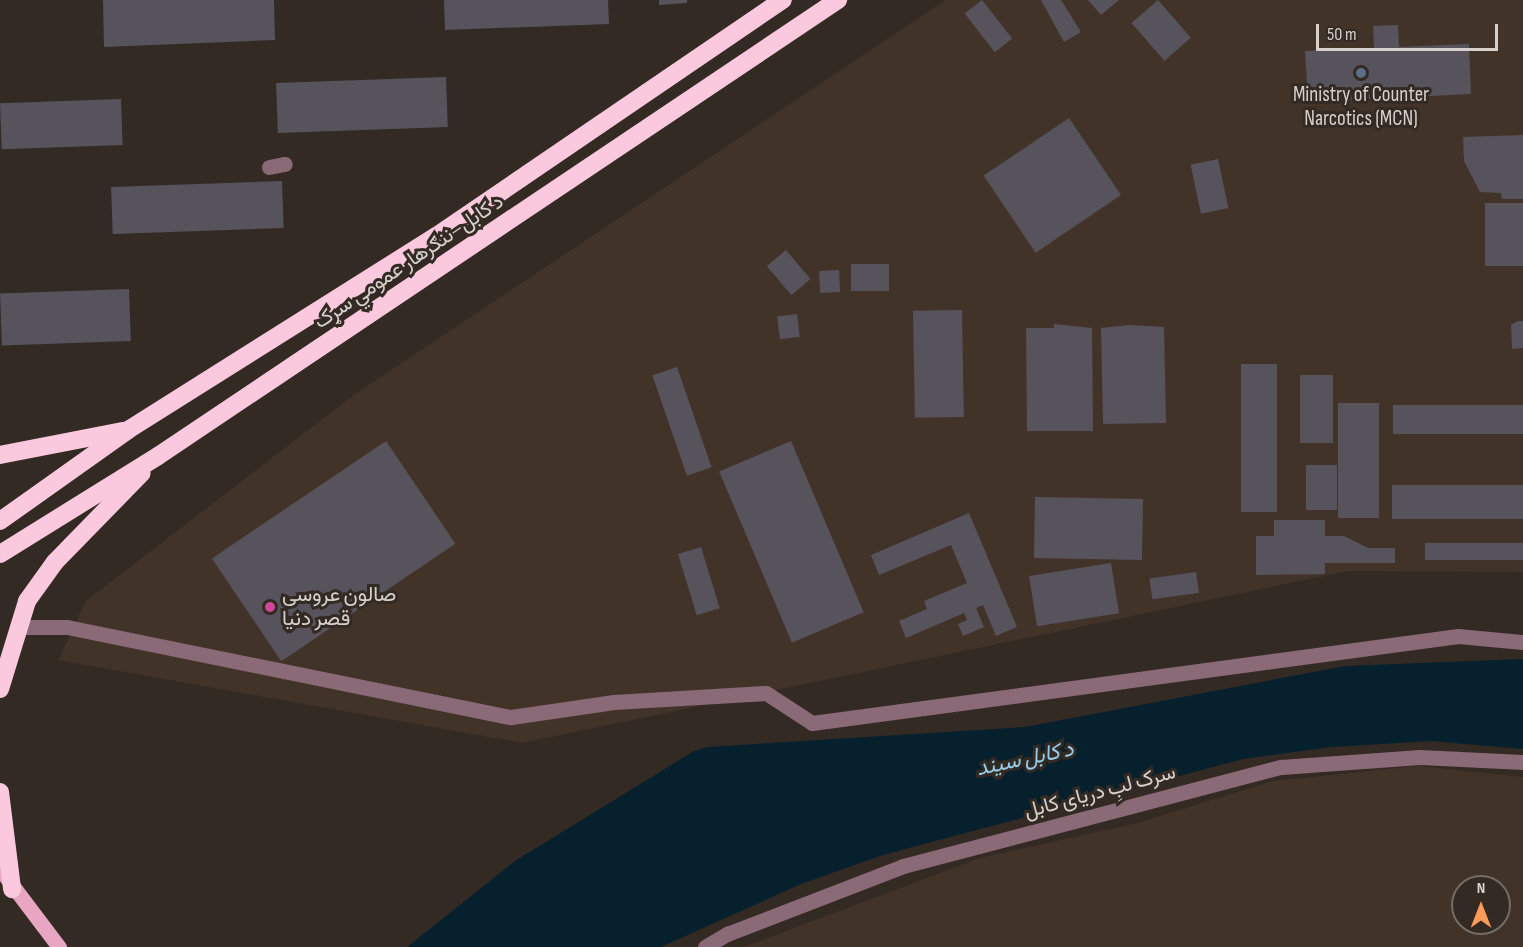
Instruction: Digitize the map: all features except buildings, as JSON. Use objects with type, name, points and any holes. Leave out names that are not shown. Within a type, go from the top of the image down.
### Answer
[{"type":"highway","name":"د کابل–ننګرهار عمومي سړک","points":[[0,521],[128,430],[435,237],[783,0]]},
{"type":"highway","name":"د کابل–ننګرهار عمومي سړک","points":[[0,554],[158,456],[838,0]]},
{"type":"highway","points":[[0,455],[128,430]]},
{"type":"highway","points":[[0,689],[17,627],[27,601],[55,562],[158,456]]},
{"type":"highway","points":[[0,792],[12,889]]},
{"type":"main road","points":[[0,870],[12,889],[59,947]]},
{"type":"street","points":[[269,167],[285,164]]},
{"type":"street","points":[[17,627],[67,627],[511,717],[614,702],[766,693],[812,723],[1458,636],[1523,642]]},
{"type":"street","name":"سرک لبِ دریای کابل","points":[[705,947],[903,866],[1281,767],[1420,757],[1523,762]]},
{"type":"shaded area","points":[[946,0],[1523,0],[1523,572],[1348,571],[522,743],[58,660],[86,601],[354,395]]},
{"type":"shaded area","points":[[1418,766],[1523,777],[1523,947],[744,947],[980,858],[1138,823],[1273,781]]},
{"type":"water","name":"د کابل سيند","points":[[1523,659],[1523,749],[1430,741],[1332,747],[1243,759],[883,855],[801,884],[661,947],[407,947],[515,861],[694,751],[708,747],[1025,727],[1345,666]]},
{"type":"place","name":"Ministry of Counter Narcotics (MCN)","points":[[1361,73]]},
{"type":"place","name":"صالون عروسی قصر دنیا","points":[[270,607]]}]
